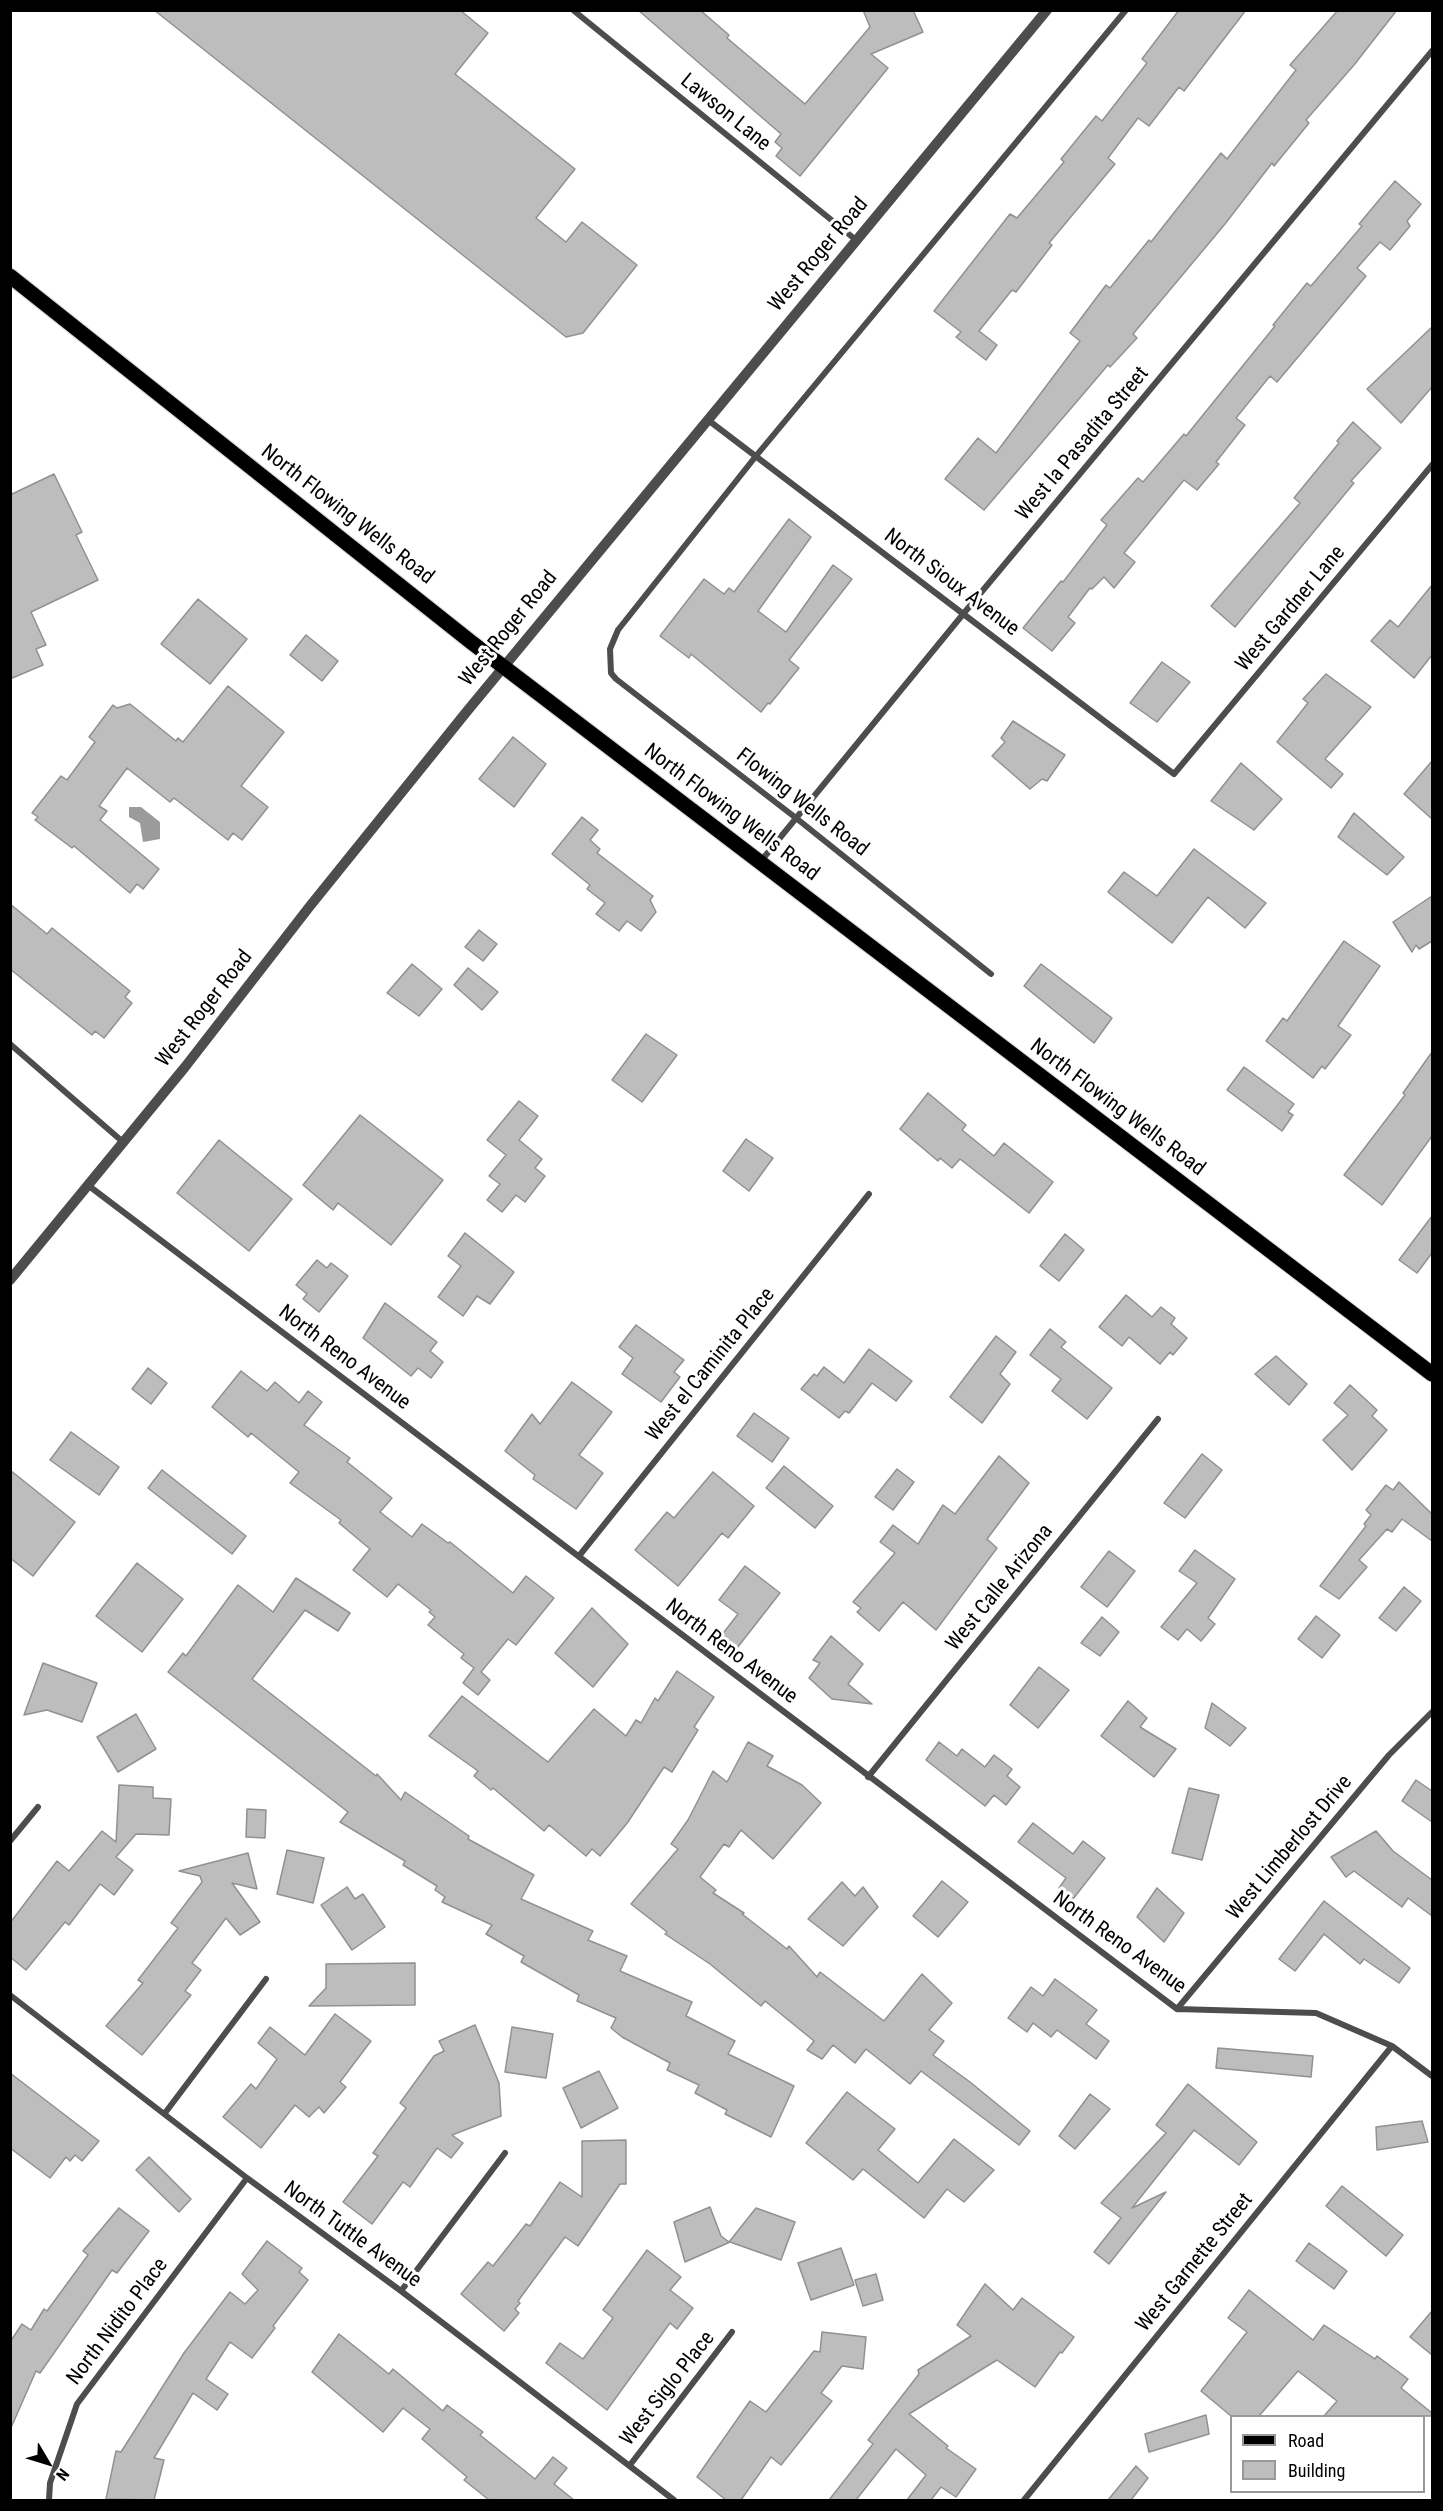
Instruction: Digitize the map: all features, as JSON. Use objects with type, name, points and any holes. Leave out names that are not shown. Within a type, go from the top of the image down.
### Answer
[{"type":"main road","name":"North Flowing Wells Road","points":[[10,276],[504,667],[1432,1374]]},
{"type":"street","name":"Lawson Lane","points":[[573,10],[856,240]]},
{"type":"street","name":"West Roger Road","points":[[10,1280],[90,1186],[317,897],[504,667],[1047,10]]},
{"type":"street","points":[[756,456],[1126,10]]},
{"type":"street","name":"West la Pasadita Street","points":[[760,861],[1432,51]]},
{"type":"street","name":"North Sioux Avenue","points":[[708,420],[1174,774]]},
{"type":"street","name":"Flowing Wells Road","points":[[756,456],[618,630],[609,649],[611,673],[991,974]]},
{"type":"street","name":"West Gardner Lane","points":[[1174,774],[1432,465]]},
{"type":"street","points":[[10,1044],[123,1142]]},
{"type":"street","name":"North Reno Avenue","points":[[90,1186],[1177,2009],[1316,2013],[1392,2046],[1432,2076]]},
{"type":"street","name":"West el Caminita Place","points":[[579,1556],[869,1194]]},
{"type":"street","name":"West Calle Arizona","points":[[868,1777],[1158,1419]]},
{"type":"street","name":"West Limberlost Drive","points":[[1177,2009],[1389,1755],[1432,1712]]},
{"type":"street","points":[[10,1841],[38,1807]]},
{"type":"street","points":[[165,2114],[266,1979]]},
{"type":"street","name":"North Tuttle Avenue","points":[[10,1995],[247,2178],[401,2291],[674,2500]]},
{"type":"street","name":"West Garnette Street","points":[[1024,2500],[1392,2046]]},
{"type":"street","points":[[401,2291],[505,2152]]},
{"type":"street","name":"North Nidito Place","points":[[49,2500],[50,2482],[77,2404],[247,2178]]},
{"type":"street","name":"West Siglo Place","points":[[630,2465],[732,2332]]},
{"type":"shaded area","points":[[129,807],[141,807],[160,822],[160,839],[143,842],[140,823],[129,817]]},
{"type":"building","points":[[154,10],[460,10],[488,33],[455,74],[575,169],[536,218],[566,242],[582,222],[637,265],[583,333],[566,337]]},
{"type":"building","points":[[638,10],[700,10],[729,35],[727,38],[805,104],[870,27],[863,10],[913,10],[923,32],[871,54],[888,68],[800,176],[776,156],[782,148],[775,142],[781,134]]},
{"type":"building","points":[[1179,10],[1246,10],[1184,91],[1179,87],[1149,126],[1138,118],[1108,158],[1115,164],[1049,243],[1052,245],[1016,292],[1012,290],[979,331],[997,345],[986,360],[956,337],[961,332],[934,311],[1010,214],[1017,218],[1064,162],[1061,159],[1096,116],[1102,121],[1147,63],[1142,59]]},
{"type":"building","points":[[1338,10],[1397,10],[1354,65],[1306,120],[1309,123],[1274,166],[1272,163],[1225,224],[1133,334],[1137,338],[1110,367],[1108,365],[984,510],[945,479],[978,438],[996,453],[1080,341],[1070,333],[1106,285],[1110,288],[1149,240],[1151,242],[1221,153],[1227,159],[1296,70],[1290,65]]},
{"type":"building","points":[[1395,181],[1421,204],[1407,221],[1410,226],[1390,250],[1380,242],[1357,268],[1366,276],[1277,382],[1270,376],[1236,418],[1245,425],[1216,462],[1219,464],[1197,490],[1184,480],[1124,553],[1135,562],[1114,588],[1104,577],[1092,589],[1090,588],[1068,617],[1075,623],[1052,651],[1023,628],[1061,581],[1063,582],[1107,525],[1101,520],[1138,478],[1143,482],[1184,434],[1186,436],[1307,283],[1311,286],[1362,226],[1359,224]]},
{"type":"building","points":[[1432,327],[1432,387],[1401,423],[1367,389]]},
{"type":"building","points":[[1353,422],[1381,448],[1351,481],[1354,483],[1235,627],[1211,606],[1300,503],[1294,498],[1339,443],[1337,441]]},
{"type":"building","points":[[54,474],[82,532],[76,535],[98,580],[31,612],[46,645],[36,649],[43,665],[10,679],[10,495]]},
{"type":"building","points":[[789,519],[811,537],[758,611],[786,632],[833,565],[852,579],[789,660],[799,668],[761,712],[691,654],[689,658],[660,636],[704,579],[724,594],[729,588],[734,592]]},
{"type":"building","points":[[1432,585],[1432,655],[1414,678],[1371,641],[1390,620],[1398,627]]},
{"type":"building","points":[[198,599],[247,639],[210,684],[161,644]]},
{"type":"building","points":[[306,635],[338,661],[322,681],[290,655]]},
{"type":"building","points":[[1162,662],[1190,682],[1157,722],[1130,703]]},
{"type":"building","points":[[1326,674],[1371,707],[1325,759],[1343,774],[1331,788],[1277,742],[1308,703],[1303,699]]},
{"type":"building","points":[[228,686],[284,732],[241,786],[268,807],[242,840],[233,833],[228,840],[174,798],[170,802],[127,768],[99,806],[107,811],[100,820],[159,869],[143,889],[137,884],[130,893],[74,846],[72,848],[35,820],[38,817],[32,813],[61,776],[67,780],[95,742],[89,737],[113,705],[117,708],[130,704],[176,741],[178,738],[183,742]]},
{"type":"building","points":[[1013,721],[1065,755],[1047,781],[1042,779],[1030,789],[992,756],[1005,742],[1001,738]]},
{"type":"building","points":[[513,737],[546,764],[514,807],[479,779]]},
{"type":"building","points":[[1432,761],[1432,819],[1404,794]]},
{"type":"building","points":[[1241,763],[1282,799],[1254,830],[1211,801]]},
{"type":"building","points":[[1354,813],[1404,857],[1387,875],[1338,837]]},
{"type":"building","points":[[582,817],[598,830],[590,840],[600,849],[597,853],[653,896],[650,900],[656,912],[641,931],[627,921],[619,931],[596,914],[605,903],[587,889],[590,885],[552,854]]},
{"type":"building","points":[[1194,849],[1266,903],[1245,928],[1208,897],[1172,943],[1108,892],[1124,872],[1157,896]]},
{"type":"building","points":[[1432,896],[1432,941],[1419,949],[1416,945],[1412,952],[1393,922]]},
{"type":"building","points":[[10,904],[47,934],[52,928],[130,991],[125,997],[132,1003],[104,1038],[95,1031],[92,1035],[10,969]]},
{"type":"building","points":[[479,930],[497,944],[483,961],[465,947]]},
{"type":"building","points":[[1344,941],[1380,966],[1338,1026],[1351,1035],[1325,1069],[1322,1066],[1313,1078],[1266,1041],[1283,1018],[1287,1021]]},
{"type":"building","points":[[412,964],[442,989],[419,1016],[387,993]]},
{"type":"building","points":[[1041,964],[1112,1018],[1094,1043],[1024,986]]},
{"type":"building","points":[[468,968],[498,992],[482,1010],[454,985]]},
{"type":"building","points":[[646,1034],[677,1055],[642,1102],[612,1080]]},
{"type":"building","points":[[1432,1052],[1432,1136],[1382,1205],[1344,1175],[1405,1095],[1403,1093]]},
{"type":"building","points":[[1244,1067],[1294,1104],[1288,1112],[1293,1115],[1282,1131],[1227,1090]]},
{"type":"building","points":[[928,1093],[966,1125],[962,1130],[994,1156],[1004,1143],[1053,1182],[1029,1213],[960,1159],[952,1168],[940,1158],[938,1161],[900,1129]]},
{"type":"building","points":[[519,1101],[538,1116],[519,1140],[542,1159],[535,1168],[545,1176],[525,1202],[516,1195],[502,1212],[487,1200],[500,1184],[489,1176],[506,1155],[487,1140]]},
{"type":"building","points":[[360,1115],[443,1180],[391,1245],[338,1203],[333,1210],[303,1185]]},
{"type":"building","points":[[746,1139],[773,1158],[749,1191],[723,1171]]},
{"type":"building","points":[[219,1140],[292,1199],[249,1251],[177,1193]]},
{"type":"building","points":[[1432,1216],[1432,1253],[1417,1273],[1399,1260]]},
{"type":"building","points":[[465,1233],[514,1272],[490,1304],[477,1296],[463,1316],[438,1297],[461,1266],[448,1256]]},
{"type":"building","points":[[1065,1234],[1084,1250],[1059,1281],[1040,1266]]},
{"type":"building","points":[[317,1260],[327,1268],[331,1263],[348,1276],[319,1312],[303,1299],[307,1294],[296,1285]]},
{"type":"building","points":[[1126,1295],[1152,1317],[1161,1307],[1175,1318],[1171,1324],[1187,1338],[1173,1355],[1170,1352],[1160,1364],[1129,1337],[1122,1346],[1099,1327]]},
{"type":"building","points":[[385,1303],[437,1342],[430,1351],[443,1362],[431,1378],[418,1368],[411,1376],[363,1338]]},
{"type":"building","points":[[636,1325],[684,1360],[674,1372],[680,1377],[661,1402],[622,1374],[633,1358],[619,1347]]},
{"type":"building","points":[[1050,1329],[1066,1342],[1061,1347],[1112,1388],[1087,1419],[1052,1391],[1061,1379],[1030,1355]]},
{"type":"building","points":[[996,1336],[1016,1352],[1000,1374],[1010,1384],[982,1423],[950,1397]]},
{"type":"building","points":[[869,1349],[912,1381],[896,1401],[872,1383],[849,1413],[845,1411],[839,1418],[801,1389],[814,1374],[817,1376],[824,1367],[844,1383]]},
{"type":"building","points":[[1276,1356],[1307,1384],[1289,1405],[1255,1374]]},
{"type":"building","points":[[148,1368],[167,1383],[151,1404],[132,1389]]},
{"type":"building","points":[[241,1371],[267,1391],[275,1382],[299,1403],[308,1391],[322,1402],[304,1425],[350,1458],[347,1462],[392,1498],[380,1512],[412,1537],[422,1524],[448,1543],[450,1542],[513,1593],[526,1576],[554,1598],[516,1645],[508,1639],[481,1672],[490,1680],[478,1695],[463,1683],[474,1668],[461,1658],[464,1654],[428,1625],[435,1617],[429,1612],[431,1610],[398,1584],[387,1597],[353,1570],[370,1549],[339,1523],[341,1520],[290,1483],[299,1472],[251,1433],[248,1437],[212,1407]]},
{"type":"building","points":[[572,1382],[612,1412],[579,1455],[603,1473],[576,1509],[533,1479],[535,1475],[505,1451],[532,1414],[540,1424]]},
{"type":"building","points":[[1350,1385],[1377,1410],[1372,1416],[1387,1430],[1352,1470],[1323,1440],[1348,1415],[1334,1403]]},
{"type":"building","points":[[754,1413],[789,1438],[772,1462],[737,1436]]},
{"type":"building","points":[[71,1432],[119,1467],[99,1495],[50,1460]]},
{"type":"building","points":[[1202,1454],[1222,1470],[1185,1518],[1164,1503]]},
{"type":"building","points":[[999,1456],[1029,1483],[987,1539],[997,1548],[936,1630],[903,1602],[879,1631],[857,1612],[861,1608],[853,1602],[895,1553],[880,1542],[893,1525],[918,1544],[943,1505],[955,1514]]},
{"type":"building","points":[[784,1466],[833,1506],[815,1528],[766,1488]]},
{"type":"building","points":[[897,1469],[914,1482],[893,1510],[875,1497]]},
{"type":"building","points":[[10,1470],[75,1522],[33,1576],[10,1558]]},
{"type":"building","points":[[162,1470],[246,1536],[232,1554],[148,1488]]},
{"type":"building","points":[[713,1472],[754,1506],[728,1538],[722,1533],[678,1586],[635,1550],[667,1512],[674,1518]]},
{"type":"building","points":[[1399,1482],[1432,1514],[1432,1541],[1402,1519],[1392,1532],[1387,1529],[1359,1560],[1367,1567],[1339,1599],[1320,1586],[1366,1526],[1364,1524],[1371,1515],[1366,1510],[1386,1485],[1393,1490]]},
{"type":"building","points":[[1195,1550],[1235,1579],[1208,1618],[1215,1624],[1201,1641],[1187,1629],[1178,1640],[1161,1627],[1197,1583],[1179,1571]]},
{"type":"building","points":[[1109,1551],[1135,1571],[1107,1607],[1081,1587]]},
{"type":"building","points":[[137,1563],[183,1599],[142,1652],[96,1616]]},
{"type":"building","points":[[745,1566],[780,1593],[737,1648],[721,1636],[738,1614],[719,1600]]},
{"type":"building","points":[[296,1578],[350,1613],[338,1631],[305,1610],[252,1679],[376,1776],[377,1774],[401,1800],[405,1792],[469,1836],[468,1839],[534,1875],[521,1899],[593,1931],[588,1940],[627,1956],[620,1971],[692,2002],[686,2016],[735,2041],[728,2054],[794,2086],[771,2137],[725,2114],[727,2110],[695,2093],[699,2085],[667,2070],[670,2063],[622,2037],[611,2028],[616,2018],[577,2001],[579,1995],[521,1962],[524,1956],[486,1934],[492,1925],[442,1902],[445,1897],[435,1890],[437,1886],[403,1865],[405,1861],[340,1822],[348,1812],[168,1672],[183,1653],[186,1656],[238,1585],[273,1612]]},
{"type":"building","points":[[1404,1587],[1421,1601],[1396,1631],[1379,1618]]},
{"type":"building","points":[[592,1608],[628,1644],[593,1687],[555,1653]]},
{"type":"building","points":[[1316,1616],[1340,1635],[1322,1658],[1298,1639]]},
{"type":"building","points":[[1102,1617],[1119,1632],[1100,1656],[1081,1643]]},
{"type":"building","points":[[831,1636],[863,1664],[848,1684],[872,1704],[832,1699],[809,1678],[820,1663],[813,1660]]},
{"type":"building","points":[[43,1663],[97,1683],[82,1722],[47,1710],[24,1715]]},
{"type":"building","points":[[1039,1667],[1069,1690],[1038,1728],[1010,1705]]},
{"type":"building","points":[[677,1671],[714,1697],[694,1727],[698,1730],[672,1772],[664,1767],[628,1822],[600,1856],[592,1849],[586,1856],[549,1825],[544,1831],[493,1788],[491,1790],[474,1776],[478,1771],[429,1736],[462,1696],[548,1762],[594,1709],[626,1736],[636,1720],[641,1723],[655,1698],[658,1701]]},
{"type":"building","points":[[1128,1701],[1147,1718],[1140,1727],[1176,1749],[1154,1777],[1101,1736]]},
{"type":"building","points":[[1212,1703],[1246,1728],[1230,1746],[1205,1728]]},
{"type":"building","points":[[136,1714],[156,1749],[118,1772],[97,1737]]},
{"type":"building","points":[[748,1742],[773,1756],[767,1766],[802,1785],[821,1803],[773,1859],[741,1830],[729,1847],[724,1844],[700,1877],[716,1890],[713,1893],[744,1913],[742,1914],[787,1949],[789,1946],[817,1977],[820,1972],[884,2021],[922,1974],[952,2003],[929,2030],[944,2041],[933,2055],[1030,2131],[1019,2145],[921,2071],[910,2084],[866,2049],[855,2063],[833,2045],[822,2059],[807,2050],[814,2041],[765,2001],[761,2006],[710,1964],[665,1934],[667,1932],[631,1904],[678,1849],[671,1844],[688,1820],[713,1771],[727,1782]]},
{"type":"building","points":[[939,1742],[957,1756],[962,1749],[985,1767],[994,1755],[1012,1769],[1007,1776],[1020,1787],[1006,1805],[994,1795],[985,1806],[926,1760]]},
{"type":"building","points":[[1416,1780],[1432,1791],[1432,1822],[1402,1801]]},
{"type":"building","points":[[119,1785],[153,1787],[153,1798],[171,1799],[169,1835],[136,1834],[116,1857],[133,1870],[114,1895],[100,1884],[69,1925],[65,1922],[26,1970],[10,1957],[10,1923],[57,1861],[69,1871],[102,1831],[116,1842]]},
{"type":"building","points":[[1189,1788],[1219,1795],[1202,1860],[1172,1853]]},
{"type":"building","points":[[247,1809],[266,1810],[265,1838],[246,1837]]},
{"type":"building","points":[[1033,1823],[1073,1854],[1083,1841],[1105,1858],[1073,1899],[1059,1888],[1066,1878],[1018,1842]]},
{"type":"building","points":[[1376,1831],[1393,1851],[1432,1880],[1432,1916],[1408,1898],[1402,1907],[1354,1871],[1346,1877],[1331,1857]]},
{"type":"building","points":[[287,1850],[324,1858],[313,1903],[277,1894]]},
{"type":"building","points":[[248,1853],[257,1889],[232,1883],[260,1922],[240,1935],[226,1918],[192,1963],[201,1970],[185,1991],[191,1995],[142,2055],[106,2026],[143,1983],[138,1980],[178,1928],[171,1923],[202,1882],[200,1876],[179,1871]]},
{"type":"building","points":[[942,1881],[968,1902],[938,1937],[913,1916]]},
{"type":"building","points":[[842,1882],[855,1896],[863,1887],[878,1907],[843,1946],[808,1919]]},
{"type":"building","points":[[347,1887],[355,1899],[363,1894],[385,1927],[352,1950],[321,1905]]},
{"type":"building","points":[[1157,1888],[1184,1913],[1164,1942],[1137,1917]]},
{"type":"building","points":[[1324,1901],[1410,1968],[1399,1983],[1364,1959],[1360,1964],[1324,1934],[1295,1971],[1279,1959]]},
{"type":"building","points":[[415,1963],[415,2005],[309,2006],[326,1988],[326,1964]]},
{"type":"building","points":[[1055,1979],[1097,2010],[1086,2024],[1109,2041],[1096,2059],[1057,2030],[1051,2037],[1033,2023],[1027,2032],[1008,2018],[1031,1987],[1043,1996]]},
{"type":"building","points":[[335,2014],[371,2041],[340,2082],[346,2087],[324,2113],[319,2107],[309,2117],[295,2105],[261,2148],[223,2117],[251,2084],[256,2089],[277,2059],[258,2043],[270,2027],[305,2055]]},
{"type":"building","points":[[475,2025],[499,2083],[501,2116],[452,2135],[463,2143],[451,2158],[437,2148],[410,2187],[403,2182],[372,2224],[343,2202],[378,2156],[373,2153],[406,2108],[400,2103],[434,2056],[444,2051],[439,2041]]},
{"type":"building","points":[[512,2027],[553,2034],[546,2078],[505,2072]]},
{"type":"building","points":[[1218,2048],[1313,2056],[1311,2077],[1216,2068]]},
{"type":"building","points":[[599,2071],[618,2108],[581,2128],[563,2088]]},
{"type":"building","points":[[10,2073],[99,2141],[82,2161],[75,2155],[70,2161],[66,2157],[50,2178],[10,2148]]},
{"type":"building","points":[[1188,2084],[1257,2142],[1239,2165],[1194,2130],[1132,2208],[1166,2192],[1109,2264],[1094,2252],[1121,2218],[1101,2203],[1166,2133],[1156,2125]]},
{"type":"building","points":[[847,2092],[895,2129],[878,2150],[918,2183],[954,2139],[994,2170],[964,2202],[947,2189],[924,2218],[863,2169],[853,2180],[806,2143]]},
{"type":"building","points":[[1090,2094],[1110,2109],[1075,2149],[1059,2136]]},
{"type":"building","points":[[1422,2121],[1428,2142],[1377,2150],[1376,2127]]},
{"type":"building","points":[[626,2140],[626,2184],[620,2184],[578,2246],[565,2237],[518,2301],[520,2303],[515,2309],[519,2313],[504,2331],[461,2294],[488,2262],[493,2266],[526,2224],[530,2226],[560,2182],[582,2197],[582,2141]]},
{"type":"building","points":[[149,2157],[191,2199],[179,2212],[136,2170]]},
{"type":"building","points":[[1342,2186],[1403,2235],[1386,2256],[1326,2206]]},
{"type":"building","points":[[710,2207],[721,2236],[729,2242],[756,2208],[795,2222],[781,2260],[730,2242],[685,2262],[674,2222]]},
{"type":"building","points":[[119,2208],[149,2231],[117,2273],[112,2270],[40,2373],[36,2371],[10,2430],[10,2342],[22,2324],[31,2330],[44,2309],[47,2311],[88,2255],[83,2251]]},
{"type":"building","points":[[267,2241],[302,2268],[299,2272],[308,2280],[252,2358],[230,2342],[206,2379],[228,2394],[217,2410],[193,2393],[154,2458],[164,2460],[154,2500],[106,2499],[116,2451],[121,2452],[184,2353],[230,2292],[245,2304],[258,2290],[242,2274]]},
{"type":"building","points":[[1309,2243],[1347,2271],[1334,2289],[1296,2261]]},
{"type":"building","points":[[841,2248],[854,2285],[811,2300],[798,2263]]},
{"type":"building","points":[[647,2250],[681,2277],[670,2290],[693,2308],[677,2329],[670,2323],[607,2410],[546,2363],[560,2343],[583,2359],[613,2318],[603,2310]]},
{"type":"building","points":[[876,2274],[883,2300],[863,2306],[855,2280]]},
{"type":"building","points":[[985,2284],[1013,2310],[1022,2298],[1074,2337],[1062,2353],[1060,2352],[1035,2387],[997,2360],[909,2414],[948,2446],[946,2448],[976,2469],[956,2497],[941,2487],[931,2500],[907,2500],[926,2475],[896,2449],[856,2500],[829,2500],[873,2444],[868,2440],[919,2374],[918,2370],[971,2336],[957,2325]]},
{"type":"building","points":[[1249,2290],[1313,2340],[1324,2325],[1375,2359],[1377,2356],[1408,2379],[1401,2388],[1432,2413],[1432,2416],[1325,2415],[1337,2401],[1298,2371],[1260,2415],[1230,2415],[1201,2391],[1247,2332],[1228,2318]]},
{"type":"building","points":[[1432,2311],[1432,2355],[1410,2337]]},
{"type":"building","points":[[822,2332],[866,2337],[863,2369],[842,2366],[821,2393],[832,2401],[781,2465],[771,2457],[741,2500],[726,2500],[697,2477],[750,2401],[766,2412],[814,2351],[820,2352]]},
{"type":"building","points":[[339,2334],[389,2374],[393,2369],[443,2411],[447,2405],[483,2432],[480,2435],[535,2479],[553,2457],[567,2468],[554,2484],[574,2500],[489,2500],[464,2480],[467,2477],[422,2439],[430,2429],[403,2408],[383,2432],[312,2372]]},
{"type":"building","points":[[1206,2415],[1209,2434],[1149,2452],[1145,2434]]},
{"type":"building","points":[[1136,2466],[1148,2478],[1131,2500],[1108,2500]]}]
